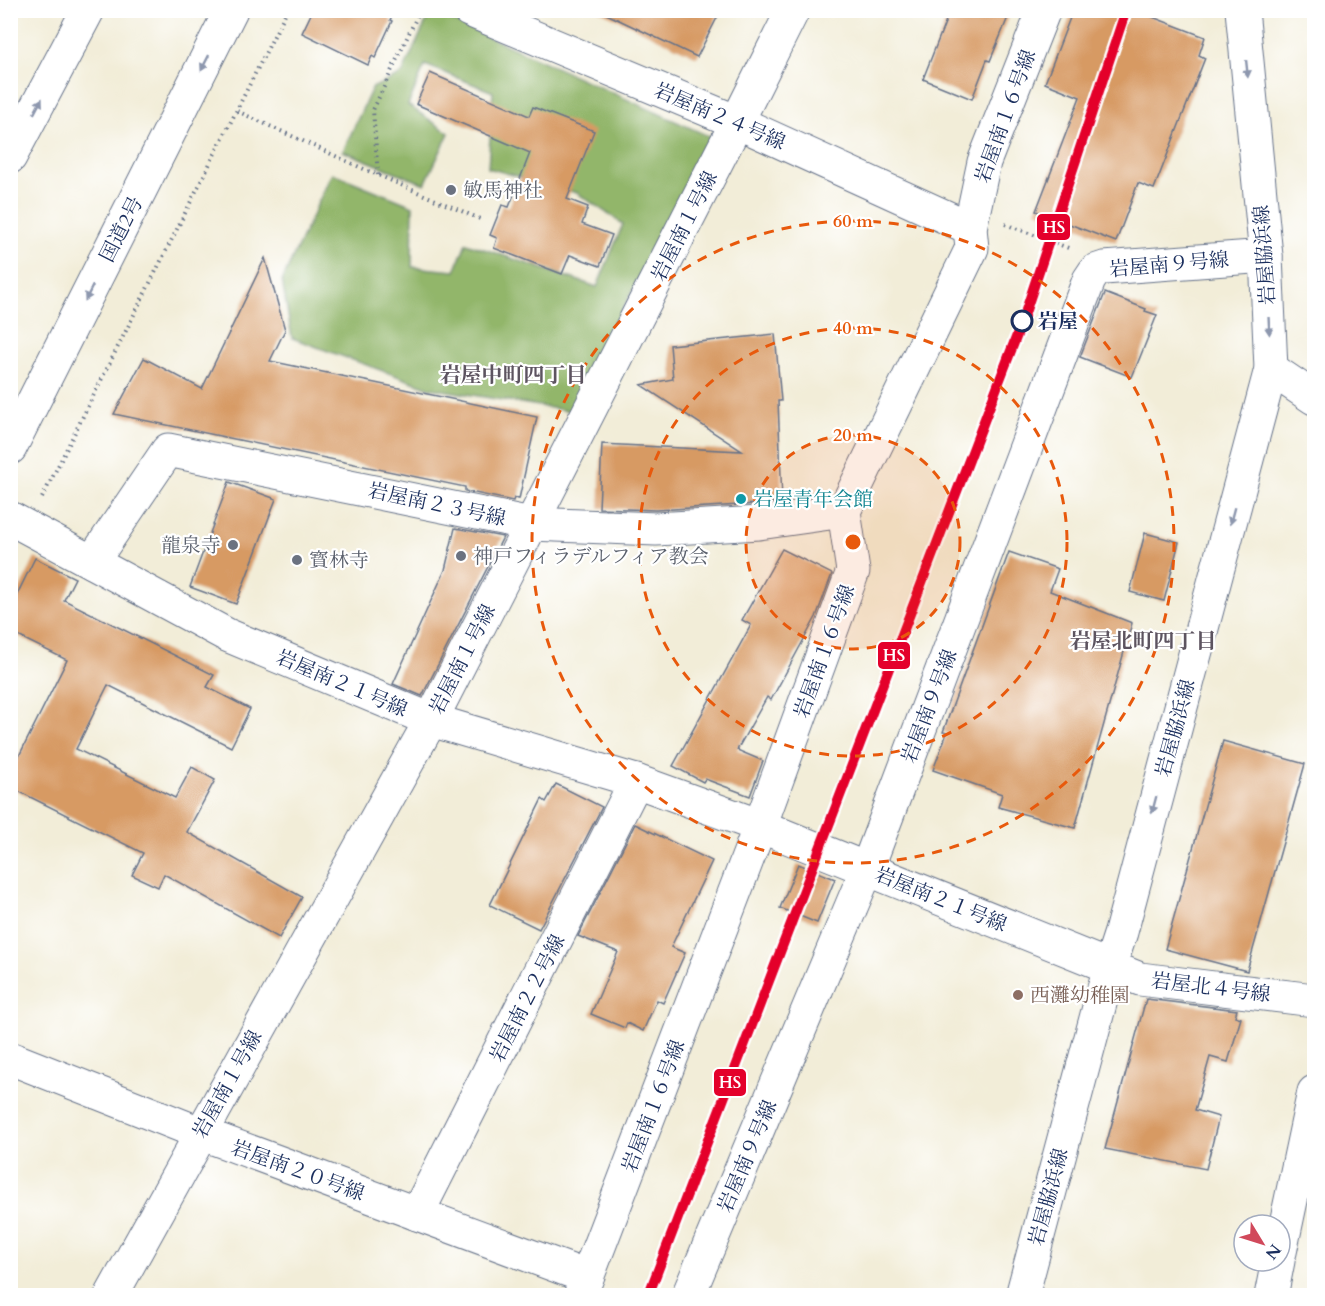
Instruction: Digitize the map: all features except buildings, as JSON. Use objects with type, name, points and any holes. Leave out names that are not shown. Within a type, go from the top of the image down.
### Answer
[{"type":"main road","points":[[10,157],[88,10]]},
{"type":"main road","name":"国道2号","points":[[10,448],[231,10]]},
{"type":"main road","name":"岩屋南１号線","points":[[111,1296],[431,720],[793,10]]},
{"type":"main road","name":"岩屋南１６号線","points":[[584,1286],[766,829],[853,571],[844,511],[982,224],[984,162],[1044,10]]},
{"type":"main road","name":"岩屋脇浜線","points":[[1022,1296],[1271,369],[1266,256],[1242,10]]},
{"type":"main road","name":"岩屋南２４号線","points":[[469,11],[982,224]]},
{"type":"main road","name":"岩屋南９号線","points":[[688,1296],[861,867],[1089,280],[1095,271],[1104,268],[1266,256]]},
{"type":"main road","points":[[1271,369],[1314,398]]},
{"type":"main road","name":"岩屋南２３号線","points":[[92,562],[168,450],[531,524],[656,529],[759,523],[844,511]]},
{"type":"main road","name":"岩屋南２１号線","points":[[19,523],[227,634],[431,720],[636,781],[766,829],[1110,966]]},
{"type":"main road","name":"岩屋南２２号線","points":[[417,1214],[636,781]]},
{"type":"main road","name":"岩屋北４号線","points":[[1110,966],[1140,979],[1314,1000]]},
{"type":"main road","name":"岩屋南２０号線","points":[[10,1058],[200,1133],[417,1214],[584,1286]]},
{"type":"main road","points":[[1288,1213],[1314,1092]]},
{"type":"main road","points":[[1270,1296],[1275,1273]]},
{"type":"path","points":[[19,523],[237,111],[287,10]]},
{"type":"path","points":[[378,175],[373,110],[420,10]]},
{"type":"path","points":[[237,111],[480,219]]},
{"type":"path","points":[[982,224],[1081,253]]},
{"type":"green space","name":"敏馬神社","points":[[431,11],[713,138],[569,411],[430,388],[292,338],[282,281],[332,173],[413,206],[412,267],[455,271],[466,243],[597,287],[623,224],[577,193],[488,168],[493,92],[425,65],[408,105],[449,133],[425,184],[343,151],[372,88],[402,74]]},
{"type":"transit line","name":"HS","points":[[648,1296],[1022,322],[1126,10]]},
{"type":"place","name":"敏馬神社","points":[[451,190]]},
{"type":"place","name":"岩屋","points":[[1022,321]]},
{"type":"place","name":"岩屋青年会館","points":[[741,499]]},
{"type":"place","name":"龍泉寺","points":[[233,545]]},
{"type":"place","name":"神戸フィラデルフィア教会","points":[[461,556]]},
{"type":"place","name":"寳林寺","points":[[297,560]]},
{"type":"place","name":"西灘幼稚園","points":[[1018,995]]},
{"type":"district","name":"岩屋中町四丁目","points":[[513,375]]},
{"type":"district","name":"岩屋北町四丁目","points":[[1143,641]]}]
